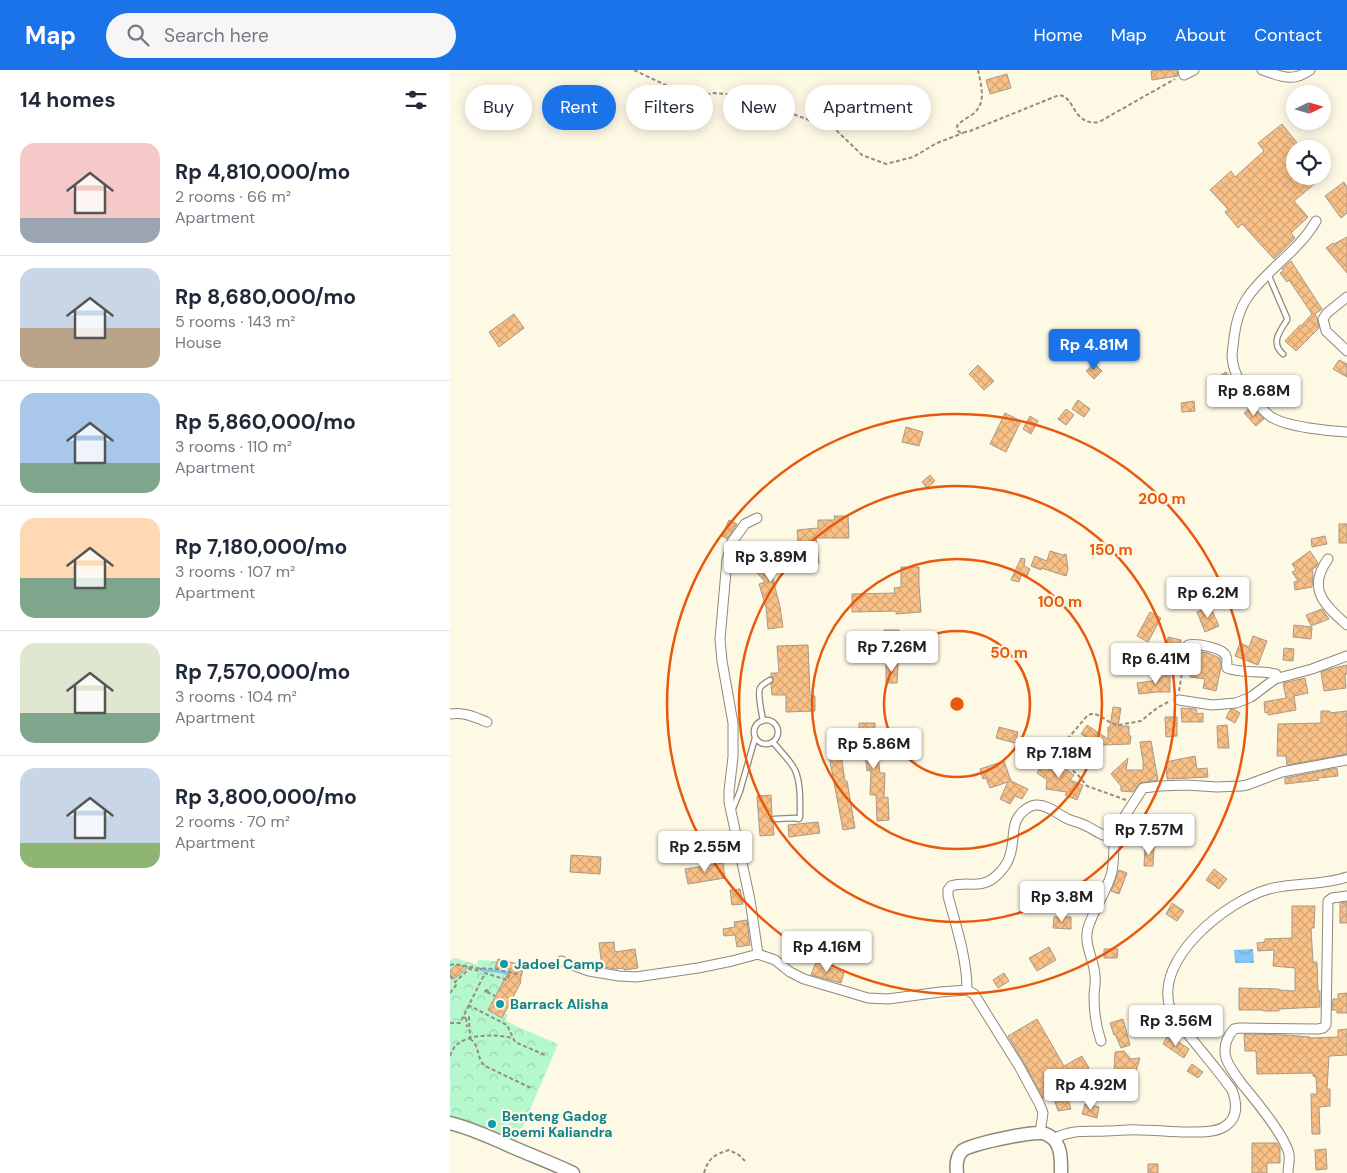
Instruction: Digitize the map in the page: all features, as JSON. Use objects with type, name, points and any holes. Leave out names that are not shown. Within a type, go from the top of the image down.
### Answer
[{"type":"main road","points":[[450,1123],[479,1132],[573,1173]]},
{"type":"main road","points":[[957,1173],[956,1162],[958,1157],[968,1147],[1040,1132],[1054,1139],[1061,1157],[1061,1173]]},
{"type":"street","points":[[1183,72],[1194,70]]},
{"type":"street","points":[[1262,70],[1293,78],[1301,76],[1310,70]]},
{"type":"street","points":[[1316,222],[1299,245],[1268,273],[1248,296],[1237,319],[1232,357],[1237,375],[1250,396],[1274,418],[1287,423],[1347,432]]},
{"type":"street","points":[[1347,297],[1327,313],[1323,319],[1326,331],[1347,351]]},
{"type":"street","points":[[757,518],[745,524],[732,542],[727,560],[720,639],[722,661],[734,723],[729,802],[750,900],[758,954]]},
{"type":"street","points":[[1328,559],[1318,578],[1319,592],[1324,602],[1347,625]]},
{"type":"street","points":[[1188,645],[1206,646],[1223,652],[1227,657],[1227,668],[1234,671],[1268,672],[1276,674],[1278,678]]},
{"type":"street","points":[[1178,700],[1212,705],[1236,703],[1251,697],[1278,678],[1312,669],[1347,656]]},
{"type":"street","points":[[450,714],[461,713],[487,722]]},
{"type":"street","points":[[1101,1041],[1095,1015],[1095,976],[1087,945],[1087,934],[1112,871],[1114,837],[1117,835],[1121,822],[1143,788],[1186,785],[1241,786],[1282,772],[1347,760]]},
{"type":"street","points":[[967,990],[963,953],[948,896],[949,888],[958,884],[984,884],[996,876],[1010,856],[1016,819],[1034,805],[1042,806],[1106,836],[1114,837]]},
{"type":"street","points":[[1054,1139],[1064,1133],[1077,1131],[1138,1129],[1172,1132],[1214,1131],[1224,1128],[1232,1121],[1236,1111],[1236,1101],[1232,1090],[1182,1027],[1171,1009],[1168,994],[1170,980],[1176,963],[1185,948],[1207,926],[1253,894],[1290,885],[1336,881],[1347,877]]},
{"type":"street","points":[[1288,1173],[1289,1154],[1286,1146],[1278,1132],[1234,1072],[1226,1058],[1225,1046],[1234,1029],[1323,1028],[1326,1025],[1328,902],[1332,898],[1347,896]]},
{"type":"street","points":[[561,961],[589,971],[636,977],[698,968],[758,954],[775,960],[790,972],[804,979],[868,998],[888,999],[967,990],[974,994],[1029,1083],[1043,1113],[1040,1132]]},
{"type":"street","points":[[1236,1101],[1251,1095]]},
{"type":"lane","points":[[1268,273],[1288,318],[1276,340],[1278,348],[1283,354]]},
{"type":"lane","points":[[763,721],[759,694],[760,688],[770,680]]},
{"type":"lane","points":[[732,812],[755,738],[756,726],[763,721],[770,722],[776,727],[777,735],[773,742],[765,744],[757,741],[755,738]]},
{"type":"lane","points":[[773,742],[796,772],[800,817],[798,819],[774,820]]},
{"type":"path","points":[[634,70],[680,92],[693,96],[715,93],[744,96],[836,130],[862,155],[886,164],[913,157],[936,143],[1058,95],[1064,96],[1084,121],[1091,123],[1099,122],[1183,72]]},
{"type":"path","points":[[963,133],[958,131],[957,126],[974,113],[982,102],[982,89],[978,70]]},
{"type":"path","points":[[1133,802],[1087,786],[1078,775],[1052,753],[1091,714],[1095,714],[1111,724],[1141,722],[1162,704],[1178,700],[1179,684],[1188,645]]},
{"type":"path","points":[[450,964],[479,968],[498,968],[521,975]]},
{"type":"path","points":[[455,982],[469,969],[480,971],[479,968]]},
{"type":"path","points":[[506,984],[511,972]]},
{"type":"path","points":[[452,1023],[460,1023],[485,973],[507,980]]},
{"type":"path","points":[[450,976],[457,984],[450,994]]},
{"type":"path","points":[[487,992],[495,996]]},
{"type":"path","points":[[468,1006],[506,1025],[515,1042],[547,1056]]},
{"type":"path","points":[[489,1016],[491,1012]]},
{"type":"path","points":[[462,1018],[470,1017],[470,1039]]},
{"type":"path","points":[[466,1018],[466,1025]]},
{"type":"path","points":[[450,1056],[454,1047],[460,1042],[470,1039],[491,1035],[513,1038]]},
{"type":"path","points":[[470,1039],[476,1044],[481,1063],[531,1088]]},
{"type":"path","points":[[704,1173],[707,1164],[715,1154],[729,1150],[739,1155],[745,1161]]},
{"type":"green space","points":[[456,958],[477,965],[478,960],[497,961],[498,959],[524,966],[521,982],[505,1013],[508,1015],[505,1020],[558,1044],[515,1145],[476,1124],[450,1116],[450,960]]},
{"type":"water","points":[[1253,949],[1254,963],[1235,963],[1234,950]]},
{"type":"building","points":[[1177,70],[1178,76],[1152,80],[1151,71]]},
{"type":"building","points":[[1007,74],[1011,88],[990,94],[986,80]]},
{"type":"building","points":[[1282,124],[1295,140],[1286,140],[1286,185],[1313,185],[1294,201],[1308,217],[1291,233],[1295,238],[1274,259],[1242,224],[1238,228],[1225,212],[1228,209],[1210,190],[1231,171],[1235,177],[1264,151],[1258,143]]},
{"type":"building","points":[[1344,182],[1347,187],[1347,213],[1341,218],[1325,196]]},
{"type":"building","points":[[1347,237],[1347,273],[1326,248]]},
{"type":"building","points":[[1291,261],[1322,309],[1315,314],[1319,328],[1296,351],[1285,341],[1312,314],[1289,280],[1287,282],[1280,273]]},
{"type":"building","points":[[514,314],[524,328],[499,347],[489,332]]},
{"type":"building","points":[[1339,360],[1347,364],[1347,377],[1333,369]]},
{"type":"building","points":[[1094,363],[1102,371],[1094,379],[1086,371]]},
{"type":"building","points":[[978,365],[994,381],[984,390],[969,374]]},
{"type":"building","points":[[1226,372],[1240,394],[1232,399],[1218,377]]},
{"type":"building","points":[[1078,400],[1090,409],[1084,417],[1072,409]]},
{"type":"building","points":[[1194,401],[1195,411],[1182,412],[1181,403]]},
{"type":"building","points":[[1249,408],[1264,419],[1256,426],[1244,413]]},
{"type":"building","points":[[1066,409],[1074,415],[1066,425],[1058,419]]},
{"type":"building","points":[[1005,413],[1021,421],[1006,452],[990,444]]},
{"type":"building","points":[[1030,416],[1038,421],[1031,434],[1023,429]]},
{"type":"building","points":[[906,427],[923,432],[919,446],[902,442]]},
{"type":"building","points":[[930,475],[935,481],[927,488],[922,482]]},
{"type":"building","points":[[834,516],[848,516],[849,538],[816,538],[819,563],[800,565],[797,530],[818,528],[818,520],[835,520]]},
{"type":"building","points":[[729,520],[737,524],[727,539],[722,536]]},
{"type":"building","points":[[1339,524],[1347,524],[1347,543],[1339,543]]},
{"type":"building","points":[[1325,536],[1327,544],[1312,547],[1311,539]]},
{"type":"building","points":[[780,541],[791,553],[771,571],[783,627],[768,629],[766,607],[759,584],[765,582],[752,567]]},
{"type":"building","points":[[1050,551],[1063,555],[1066,554],[1068,569],[1066,576],[1031,566],[1035,556],[1047,561]]},
{"type":"building","points":[[1310,551],[1318,563],[1312,569],[1312,587],[1295,590],[1294,582],[1298,581],[1292,572],[1296,570],[1292,564]]},
{"type":"building","points":[[1021,558],[1025,559],[1024,566],[1030,569],[1027,576],[1022,573],[1019,582],[1011,580]]},
{"type":"building","points":[[901,567],[919,567],[921,612],[896,614],[896,611],[852,612],[852,594],[895,593],[894,588],[901,587]]},
{"type":"building","points":[[1210,606],[1219,626],[1205,632],[1197,612]]},
{"type":"building","points":[[1322,609],[1329,619],[1311,626],[1306,615]]},
{"type":"building","points":[[1150,612],[1161,618],[1148,642],[1137,636]]},
{"type":"building","points":[[1294,625],[1312,627],[1311,639],[1293,637]]},
{"type":"building","points":[[884,630],[899,630],[899,648],[884,648]]},
{"type":"building","points":[[1253,636],[1267,641],[1258,665],[1235,656],[1240,643],[1249,647]]},
{"type":"building","points":[[1168,637],[1181,640],[1180,649],[1200,655],[1201,652],[1208,653],[1220,658],[1221,667],[1216,691],[1203,688],[1205,679],[1190,677],[1191,668],[1188,667],[1188,664],[1165,662]]},
{"type":"building","points":[[808,645],[810,696],[815,696],[815,711],[786,712],[786,695],[772,695],[771,684],[774,679],[771,673],[779,673],[777,646]]},
{"type":"building","points":[[1284,648],[1294,649],[1293,661],[1283,660]]},
{"type":"building","points":[[886,664],[898,664],[897,683],[886,683]]},
{"type":"building","points":[[1347,665],[1347,674],[1345,674],[1346,688],[1324,691],[1321,672]]},
{"type":"building","points":[[1159,672],[1170,672],[1170,692],[1139,694],[1137,683],[1159,680]]},
{"type":"building","points":[[1305,678],[1308,693],[1294,696],[1296,710],[1268,715],[1268,712],[1265,713],[1264,702],[1286,698],[1283,683]]},
{"type":"building","points":[[1113,707],[1121,708],[1118,726],[1129,726],[1130,744],[1102,745],[1101,747],[1081,734],[1087,725],[1108,739],[1108,727],[1110,727]]},
{"type":"building","points":[[1181,708],[1196,709],[1197,714],[1203,713],[1203,722],[1182,722]]},
{"type":"building","points":[[1233,709],[1240,713],[1235,723],[1226,718],[1230,710]]},
{"type":"building","points":[[1321,711],[1330,711],[1330,713],[1347,711],[1347,754],[1287,765],[1286,756],[1277,756],[1278,724],[1321,723]]},
{"type":"building","points":[[1165,717],[1177,717],[1177,736],[1166,737]]},
{"type":"building","points":[[859,723],[875,723],[875,747],[877,747],[880,773],[885,773],[884,798],[888,797],[889,820],[877,821],[876,795],[870,795],[871,770],[867,771],[864,744],[860,744]]},
{"type":"building","points":[[1227,725],[1229,748],[1218,748],[1217,726]]},
{"type":"building","points":[[999,727],[1018,732],[1015,743],[996,738]]},
{"type":"building","points":[[1151,741],[1158,780],[1140,783],[1133,792],[1121,791],[1121,786],[1111,774],[1128,758],[1126,770],[1143,770],[1140,742]]},
{"type":"building","points":[[841,754],[855,828],[843,830],[829,756]]},
{"type":"building","points":[[1048,756],[1074,775],[1070,780],[1083,785],[1077,800],[1065,795],[1067,792],[1046,789],[1047,780],[1037,773]]},
{"type":"building","points":[[1195,756],[1197,769],[1207,768],[1208,777],[1167,779],[1166,762]]},
{"type":"building","points":[[1004,761],[1011,781],[1028,789],[1022,799],[1015,796],[1010,804],[1000,799],[1008,782],[990,788],[986,778],[983,779],[980,769]]},
{"type":"building","points":[[1337,768],[1338,776],[1285,784],[1285,778]]},
{"type":"building","points":[[771,795],[772,815],[770,820],[773,823],[774,835],[760,836],[757,796]]},
{"type":"building","points":[[818,822],[820,833],[789,837],[788,825]]},
{"type":"building","points":[[1145,846],[1154,847],[1153,866],[1144,866]]},
{"type":"building","points":[[571,855],[601,857],[600,874],[570,872]]},
{"type":"building","points":[[723,863],[725,878],[688,884],[685,869]]},
{"type":"building","points":[[1214,869],[1227,879],[1219,889],[1206,880]]},
{"type":"building","points":[[1119,870],[1127,873],[1119,894],[1111,891]]},
{"type":"building","points":[[740,889],[743,904],[732,905],[730,890]]},
{"type":"building","points":[[1347,902],[1347,923],[1340,923],[1340,903]]},
{"type":"building","points":[[1172,903],[1184,911],[1177,921],[1166,914]]},
{"type":"building","points":[[1292,906],[1315,906],[1314,928],[1311,928],[1313,962],[1317,962],[1320,1007],[1279,1009],[1279,1011],[1239,1010],[1239,988],[1295,991],[1295,968],[1273,966],[1274,950],[1258,951],[1257,943],[1265,942],[1265,939],[1292,938]]},
{"type":"building","points":[[1054,917],[1071,917],[1071,929],[1053,928]]},
{"type":"building","points":[[747,920],[750,945],[737,947],[735,935],[724,936],[723,929],[735,927],[734,922]]},
{"type":"building","points":[[614,942],[615,952],[635,949],[638,968],[624,970],[624,968],[602,967],[599,943]]},
{"type":"building","points":[[1049,947],[1056,960],[1037,971],[1029,958]]},
{"type":"building","points":[[1104,949],[1118,949],[1117,958],[1104,958]]},
{"type":"building","points":[[498,959],[525,966],[521,982],[502,1018],[488,1010],[510,969],[495,968]]},
{"type":"building","points":[[816,962],[844,973],[841,983],[811,975]]},
{"type":"building","points":[[456,965],[468,967],[454,979],[450,971]]},
{"type":"building","points":[[1004,973],[1009,981],[998,988],[993,980]]},
{"type":"building","points":[[1347,993],[1347,1013],[1337,1013],[1337,1010],[1332,1010],[1333,999],[1338,999],[1338,994]]},
{"type":"building","points":[[1037,1019],[1064,1066],[1082,1056],[1089,1068],[1071,1078],[1073,1081],[1064,1087],[1071,1109],[1058,1111],[1052,1093],[1043,1098],[1008,1036]]},
{"type":"building","points":[[1123,1019],[1130,1045],[1121,1048],[1110,1023]]},
{"type":"building","points":[[1347,1029],[1347,1055],[1329,1056],[1327,1089],[1330,1089],[1330,1106],[1319,1107],[1320,1134],[1312,1134],[1311,1094],[1317,1094],[1316,1077],[1313,1076],[1313,1073],[1257,1074],[1256,1051],[1245,1051],[1244,1034],[1286,1035],[1310,1038],[1338,1037],[1338,1030]]},
{"type":"building","points":[[1168,1035],[1189,1049],[1184,1058],[1163,1044]]},
{"type":"building","points":[[1124,1051],[1131,1059],[1140,1058],[1136,1071],[1114,1071],[1115,1052]]},
{"type":"building","points":[[1192,1064],[1203,1072],[1198,1078],[1187,1071]]},
{"type":"building","points":[[1085,1104],[1099,1107],[1097,1118],[1082,1114]]},
{"type":"building","points":[[1252,1143],[1277,1143],[1280,1148],[1280,1163],[1267,1163],[1267,1173],[1252,1173]]},
{"type":"building","points":[[1326,1149],[1327,1169],[1316,1170],[1315,1150]]},
{"type":"building","points":[[1148,1164],[1158,1164],[1158,1173],[1148,1173]]},
{"type":"waterway","points":[[482,970],[507,973]]},
{"type":"place","name":"Jadoel Camp","points":[[504,964]]},
{"type":"place","name":"Barrack Alisha","points":[[500,1004]]},
{"type":"place","name":"Benteng Gadog Boemi Kaliandra","points":[[492,1124]]}]
